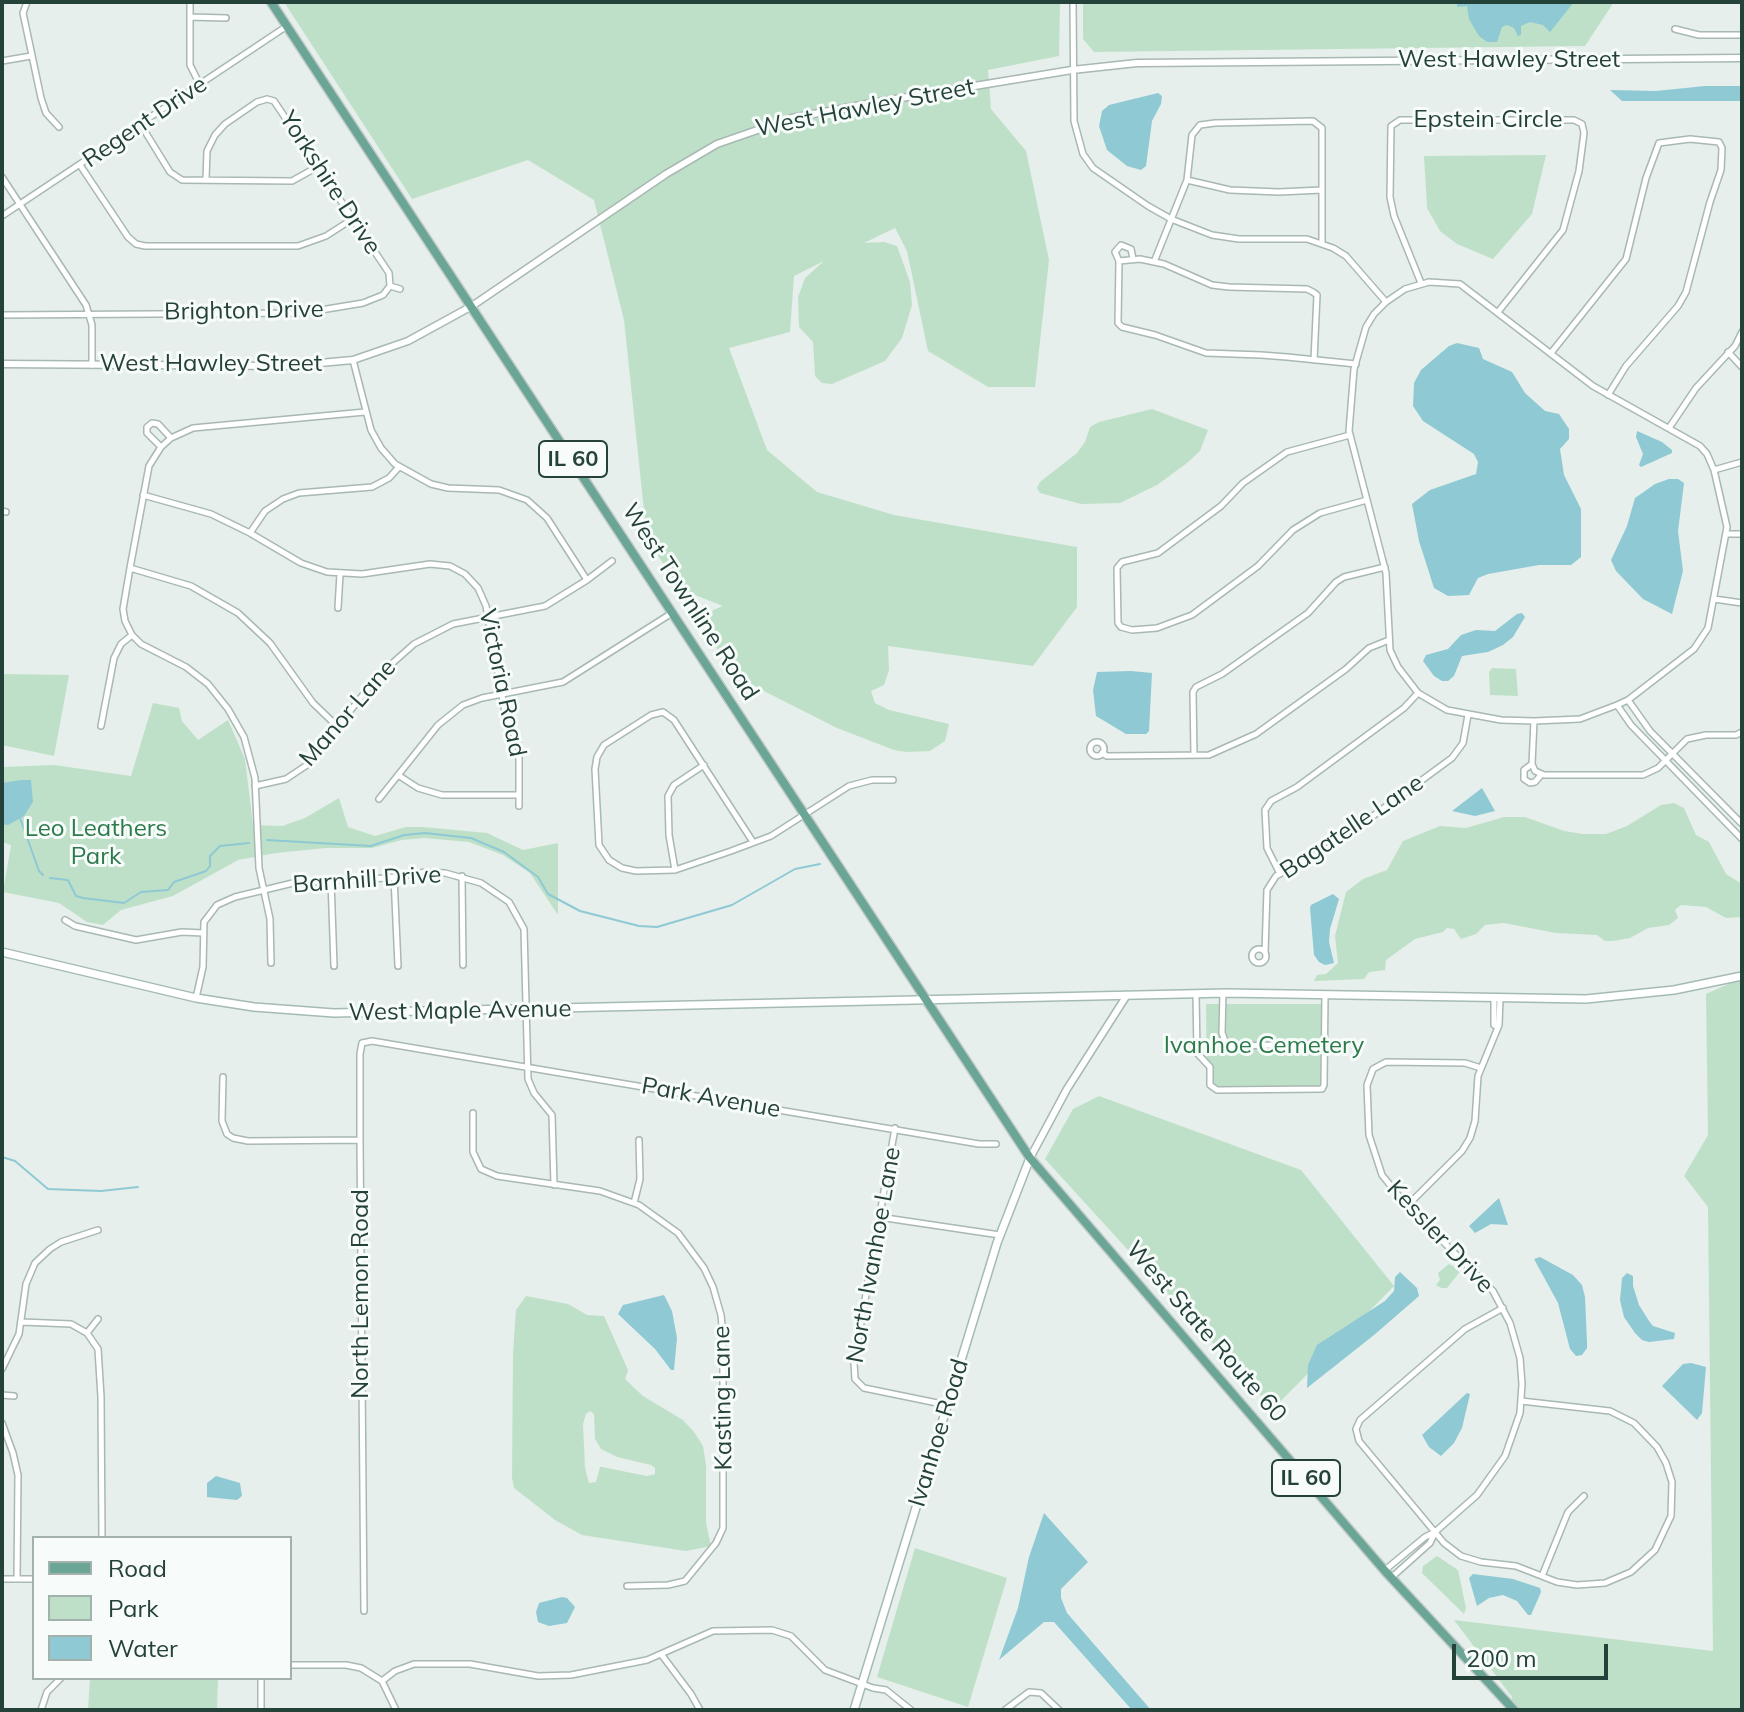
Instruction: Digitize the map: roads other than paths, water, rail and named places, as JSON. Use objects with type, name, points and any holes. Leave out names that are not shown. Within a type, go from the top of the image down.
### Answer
[{"type":"main road","name":"IL 60","points":[[271,2],[287,26]]},
{"type":"main road","name":"West Townline Road","points":[[287,26],[925,1001]]},
{"type":"main road","name":"West Maple Avenue","points":[[2,952],[196,998],[254,1007],[334,1013],[1223,993],[1586,999],[1699,986],[1742,976]]},
{"type":"main road","name":"IL 60","points":[[925,1001],[1030,1158]]},
{"type":"main road","name":"Ivanhoe Road","points":[[854,1710],[1000,1235],[1030,1158]]},
{"type":"main road","name":"West State Route 60","points":[[1030,1158],[1388,1574],[1514,1710]]},
{"type":"street","points":[[27,2],[23,13],[31,56],[46,113],[59,127]]},
{"type":"street","points":[[190,2],[190,65],[200,85]]},
{"type":"street","points":[[1073,2],[1074,121],[1083,154],[1093,168],[1171,219],[1212,235],[1239,239],[1307,239],[1322,243],[1346,256],[1386,302]]},
{"type":"street","points":[[190,17],[226,18]]},
{"type":"street","name":"Regent Drive","points":[[2,216],[287,26]]},
{"type":"street","points":[[1675,29],[1699,35],[1742,35]]},
{"type":"street","points":[[2,61],[31,56]]},
{"type":"street","name":"West Hawley Street","points":[[2,364],[287,366],[353,360],[408,341],[472,306],[701,152],[735,136],[792,118],[1072,70],[1163,62],[1742,58]]},
{"type":"street","name":"Yorkshire Drive","points":[[206,179],[207,151],[225,124],[263,99],[278,104],[389,273],[390,286]]},
{"type":"street","name":"Epstein Circle","points":[[1421,283],[1394,216],[1390,198],[1391,126],[1400,120],[1574,120],[1582,124],[1583,137],[1579,171],[1563,230],[1498,312]]},
{"type":"street","points":[[1154,262],[1187,180],[1192,135],[1200,125],[1313,121],[1322,128],[1322,243]]},
{"type":"street","points":[[141,125],[174,176],[182,180],[292,181],[319,166]]},
{"type":"street","points":[[1551,353],[1626,259],[1646,178],[1659,143],[1690,139],[1719,142],[1722,148],[1721,170],[1686,292],[1678,306],[1628,363],[1608,395]]},
{"type":"street","points":[[80,165],[128,237],[136,244],[145,246],[298,246],[326,236],[354,218]]},
{"type":"street","points":[[2,177],[90,315],[92,365]]},
{"type":"street","points":[[1187,180],[1230,190],[1322,190]]},
{"type":"street","points":[[1133,259],[1131,249],[1126,245],[1121,245],[1115,252],[1119,261],[1118,323],[1122,327],[1154,334],[1206,353],[1356,364]]},
{"type":"street","points":[[1119,261],[1154,262],[1215,285],[1313,292],[1317,295],[1314,360]]},
{"type":"street","points":[[1421,283],[1460,284],[1608,395],[1700,446],[1714,470],[1727,527],[1708,628],[1694,649],[1628,700],[1580,719],[1534,721],[1468,715],[1447,710],[1418,693],[1398,667],[1390,650],[1385,567],[1350,435],[1356,364],[1366,327],[1386,302],[1421,283]]},
{"type":"street","points":[[390,286],[400,289]]},
{"type":"street","name":"Brighton Drive","points":[[2,315],[303,313],[363,303],[383,295],[390,286]]},
{"type":"street","points":[[1669,428],[1696,387],[1742,332]]},
{"type":"street","points":[[1728,352],[1742,367]]},
{"type":"street","points":[[353,360],[375,440],[399,467],[431,484],[448,488],[499,490],[527,500],[547,518],[587,580]]},
{"type":"street","points":[[271,963],[270,919],[259,868],[255,786],[244,737],[218,695],[186,667],[141,644],[132,635],[124,615],[130,568],[149,466],[171,438],[193,428],[210,425],[365,412]]},
{"type":"street","points":[[161,447],[147,433],[147,427],[152,423],[158,424],[171,438]]},
{"type":"street","points":[[1350,435],[1287,452],[1243,483],[1221,506],[1158,553],[1122,562],[1117,568],[1118,623],[1132,630],[1157,628],[1192,615],[1257,567],[1295,529],[1320,513],[1367,500]]},
{"type":"street","points":[[1714,470],[1742,462]]},
{"type":"street","points":[[250,533],[265,511],[283,499],[312,492],[372,487],[389,478],[399,467]]},
{"type":"street","name":"Victoria Road","points":[[143,495],[198,509],[250,533],[301,563],[340,574],[362,574],[430,564],[450,566],[465,574],[478,588],[488,616],[501,694],[519,747],[519,806]]},
{"type":"street","points":[[1726,534],[1742,534]]},
{"type":"street","name":"Manor Lane","points":[[255,786],[293,775],[314,758],[378,676],[401,653],[439,630],[488,616],[545,606],[612,561]]},
{"type":"street","points":[[1194,755],[1193,692],[1196,687],[1222,674],[1308,613],[1336,582],[1344,577],[1385,567]]},
{"type":"street","points":[[130,568],[191,586],[238,613],[270,643],[313,703],[338,727]]},
{"type":"street","points":[[338,608],[340,574]]},
{"type":"street","points":[[1714,599],[1742,603]]},
{"type":"street","points":[[379,799],[447,716],[472,701],[563,682],[673,613]]},
{"type":"street","points":[[101,726],[114,658],[121,644],[132,635]]},
{"type":"street","points":[[1102,753],[1107,756],[1209,755],[1256,734],[1347,668],[1369,648],[1389,640]]},
{"type":"street","points":[[1280,874],[1267,848],[1265,810],[1271,801],[1297,787],[1402,709],[1418,693]]},
{"type":"street","points":[[1628,700],[1671,753],[1740,819],[1730,826]]},
{"type":"street","points":[[1617,705],[1631,725],[1742,839]]},
{"type":"street","points":[[753,842],[674,720],[663,712],[651,715],[604,745],[595,769],[599,845],[609,860],[622,868],[636,871],[675,870],[771,836],[849,786],[872,780],[893,780]]},
{"type":"street","name":"Bagatelle Lane","points":[[1265,952],[1267,890],[1280,874],[1332,846],[1452,758],[1463,743],[1468,715]]},
{"type":"street","points":[[1534,721],[1532,764],[1541,775],[1643,775],[1658,768],[1687,739],[1742,732]]},
{"type":"street","points":[[1532,764],[1524,770],[1524,779],[1535,782],[1541,775]]},
{"type":"street","points":[[675,870],[669,835],[668,796],[674,785],[704,765]]},
{"type":"street","points":[[398,775],[418,788],[442,795],[519,795]]},
{"type":"street","name":"Barnhill Drive","points":[[203,933],[207,916],[217,905],[263,889],[293,883],[426,872],[462,876],[495,890],[518,914],[525,939],[529,1084],[552,1115],[554,1185]]},
{"type":"street","points":[[462,876],[463,965]]},
{"type":"street","points":[[394,877],[398,966]]},
{"type":"street","points":[[331,880],[334,966]]},
{"type":"street","points":[[65,920],[75,926],[136,940],[182,932],[203,933],[203,967],[196,998]]},
{"type":"street","points":[[1223,993],[1222,1033],[1227,1046],[1325,1044]]},
{"type":"street","points":[[1196,994],[1197,1053],[1210,1067],[1210,1085],[1215,1090],[1322,1089],[1325,995]]},
{"type":"street","points":[[1030,1158],[1067,1089],[1127,995]]},
{"type":"street","points":[[1407,1206],[1469,1141],[1475,1125],[1481,1068],[1499,1025],[1497,998]]},
{"type":"street","name":"North Lemon Road","points":[[364,1611],[360,1054],[362,1043],[372,1041],[426,1049]]},
{"type":"street","name":"Park Avenue","points":[[426,1049],[979,1144],[996,1144]]},
{"type":"street","name":"Kessler Drive","points":[[1388,1574],[1430,1543],[1435,1532],[1477,1495],[1494,1475],[1513,1437],[1521,1401],[1519,1352],[1503,1308],[1485,1282],[1407,1206],[1385,1179],[1372,1149],[1367,1123],[1367,1085],[1377,1065],[1386,1062],[1465,1063],[1481,1068]]},
{"type":"street","points":[[223,1077],[222,1121],[224,1130],[233,1138],[248,1141],[360,1140]]},
{"type":"street","name":"Kasting Lane","points":[[473,1113],[473,1152],[481,1169],[497,1176],[600,1191],[634,1203],[666,1222],[694,1252],[713,1287],[723,1337],[725,1519],[716,1543],[685,1581],[627,1586]]},
{"type":"street","name":"North Ivanhoe Lane","points":[[895,1128],[854,1363],[855,1379],[864,1388],[947,1405]]},
{"type":"street","points":[[634,1203],[640,1179],[639,1140]]},
{"type":"street","points":[[879,1217],[1000,1235]]},
{"type":"street","points":[[2,1369],[15,1345],[22,1322],[26,1284],[35,1263],[61,1242],[98,1230]]},
{"type":"street","points":[[1503,1308],[1465,1329],[1360,1421],[1358,1439],[1363,1449],[1435,1532],[1451,1549],[1464,1557],[1516,1566],[1564,1583],[1590,1585],[1610,1582],[1631,1571],[1649,1556],[1664,1535],[1672,1510],[1672,1482],[1655,1443],[1629,1420],[1605,1410],[1521,1401]]},
{"type":"street","points":[[87,1333],[98,1319]]},
{"type":"street","points":[[22,1322],[71,1324],[87,1333],[98,1349],[102,1536]]},
{"type":"street","points":[[2,1395],[14,1396]]},
{"type":"street","points":[[2,1423],[18,1475],[17,1579]]},
{"type":"street","points":[[1542,1576],[1570,1509],[1584,1496]]},
{"type":"street","points":[[2,1579],[32,1579]]},
{"type":"street","points":[[382,1681],[395,1671],[414,1664],[470,1664],[538,1676],[559,1676],[627,1665],[713,1631],[778,1630],[799,1642],[825,1670],[862,1685],[886,1690],[911,1710]]},
{"type":"street","points":[[661,1654],[700,1710]]},
{"type":"street","points":[[292,1665],[353,1666],[369,1672],[382,1681],[396,1710]]},
{"type":"street","points":[[41,1710],[44,1696],[53,1680]]},
{"type":"street","points":[[261,1680],[261,1710]]},
{"type":"street","points":[[1005,1710],[1029,1692],[1041,1693],[1059,1710]]},
{"type":"water","points":[[1457,2],[1574,2],[1550,32],[1543,25],[1530,22],[1521,26],[1521,35],[1518,36],[1514,28],[1507,25],[1502,27],[1497,42],[1487,42],[1479,36],[1469,19],[1467,6],[1457,7]]},
{"type":"water","points":[[1742,86],[1742,101],[1622,101],[1610,90],[1656,91]]},
{"type":"water","points":[[1158,93],[1162,96],[1161,104],[1152,121],[1146,166],[1141,170],[1127,166],[1107,150],[1099,126],[1102,111],[1109,105]]},
{"type":"water","points":[[1457,343],[1479,348],[1483,359],[1512,372],[1525,393],[1545,411],[1559,414],[1569,429],[1569,439],[1560,449],[1564,475],[1581,509],[1581,557],[1571,565],[1539,565],[1488,574],[1478,578],[1469,595],[1448,596],[1434,588],[1419,541],[1412,504],[1430,490],[1476,474],[1478,462],[1474,454],[1423,421],[1413,406],[1414,383],[1421,370],[1449,346]]},
{"type":"water","points":[[1637,431],[1662,442],[1672,453],[1641,467],[1643,454],[1636,437]]},
{"type":"water","points":[[1669,479],[1684,483],[1678,531],[1683,571],[1672,614],[1643,599],[1616,571],[1611,560],[1627,526],[1635,498],[1655,484]]},
{"type":"water","points":[[1522,613],[1525,617],[1513,637],[1488,652],[1462,656],[1454,676],[1448,681],[1434,676],[1423,661],[1426,655],[1448,649],[1461,635],[1476,630],[1495,631]]},
{"type":"water","points":[[1097,672],[1152,673],[1149,731],[1146,734],[1126,734],[1096,716],[1093,690]]},
{"type":"water","points":[[31,780],[33,802],[24,816],[8,825],[2,824],[2,783]]},
{"type":"water","points":[[1482,788],[1495,811],[1475,816],[1452,811]]},
{"type":"water","points":[[1333,894],[1339,899],[1330,929],[1329,942],[1334,963],[1325,965],[1314,955],[1310,908]]},
{"type":"water","points":[[1499,1198],[1508,1225],[1491,1224],[1475,1233],[1469,1226]]},
{"type":"water","points":[[1540,1257],[1573,1275],[1582,1285],[1587,1348],[1582,1355],[1576,1356],[1570,1349],[1558,1303],[1534,1259]]},
{"type":"water","points":[[1400,1272],[1417,1288],[1419,1296],[1307,1388],[1308,1365],[1317,1345],[1385,1301],[1394,1291],[1395,1277]]},
{"type":"water","points":[[1627,1273],[1633,1276],[1639,1305],[1649,1321],[1653,1326],[1675,1333],[1674,1339],[1649,1342],[1635,1333],[1624,1317],[1620,1300],[1622,1278]]},
{"type":"water","points":[[664,1295],[672,1311],[677,1338],[674,1370],[618,1314],[623,1305]]},
{"type":"water","points":[[1683,1364],[1706,1367],[1702,1413],[1697,1420],[1662,1386]]},
{"type":"water","points":[[1467,1393],[1470,1394],[1462,1428],[1454,1443],[1441,1456],[1429,1447],[1422,1435]]},
{"type":"water","points":[[216,1476],[240,1483],[242,1496],[237,1500],[207,1497],[207,1483]]},
{"type":"water","points":[[1044,1513],[1088,1562],[1061,1589],[1067,1613],[1151,1710],[1132,1710],[1054,1622],[1044,1622],[999,1660],[1018,1608],[1029,1557]]},
{"type":"water","points":[[1473,1574],[1513,1579],[1540,1588],[1531,1615],[1517,1601],[1503,1595],[1489,1598],[1477,1606],[1469,1578]]},
{"type":"water","points":[[562,1597],[575,1607],[567,1623],[549,1626],[538,1622],[536,1612],[539,1603]]},
{"type":"waterway","points":[[20,818],[43,875]]},
{"type":"waterway","points":[[267,840],[371,846],[404,835],[425,833],[471,838],[504,852],[538,877],[548,894],[580,911],[639,926],[657,927],[732,905],[795,869],[820,864]]},
{"type":"waterway","points":[[50,878],[68,880],[76,896],[124,903],[141,892],[168,890],[174,882],[206,871],[210,866],[210,856],[220,846],[249,843]]},
{"type":"waterway","points":[[2,1157],[15,1161],[48,1189],[101,1191],[138,1187]]},
{"type":"park label","name":"Leo Leathers Park","points":[[96,843]]},
{"type":"park label","name":"Ivanhoe Cemetery","points":[[1264,1046]]}]
